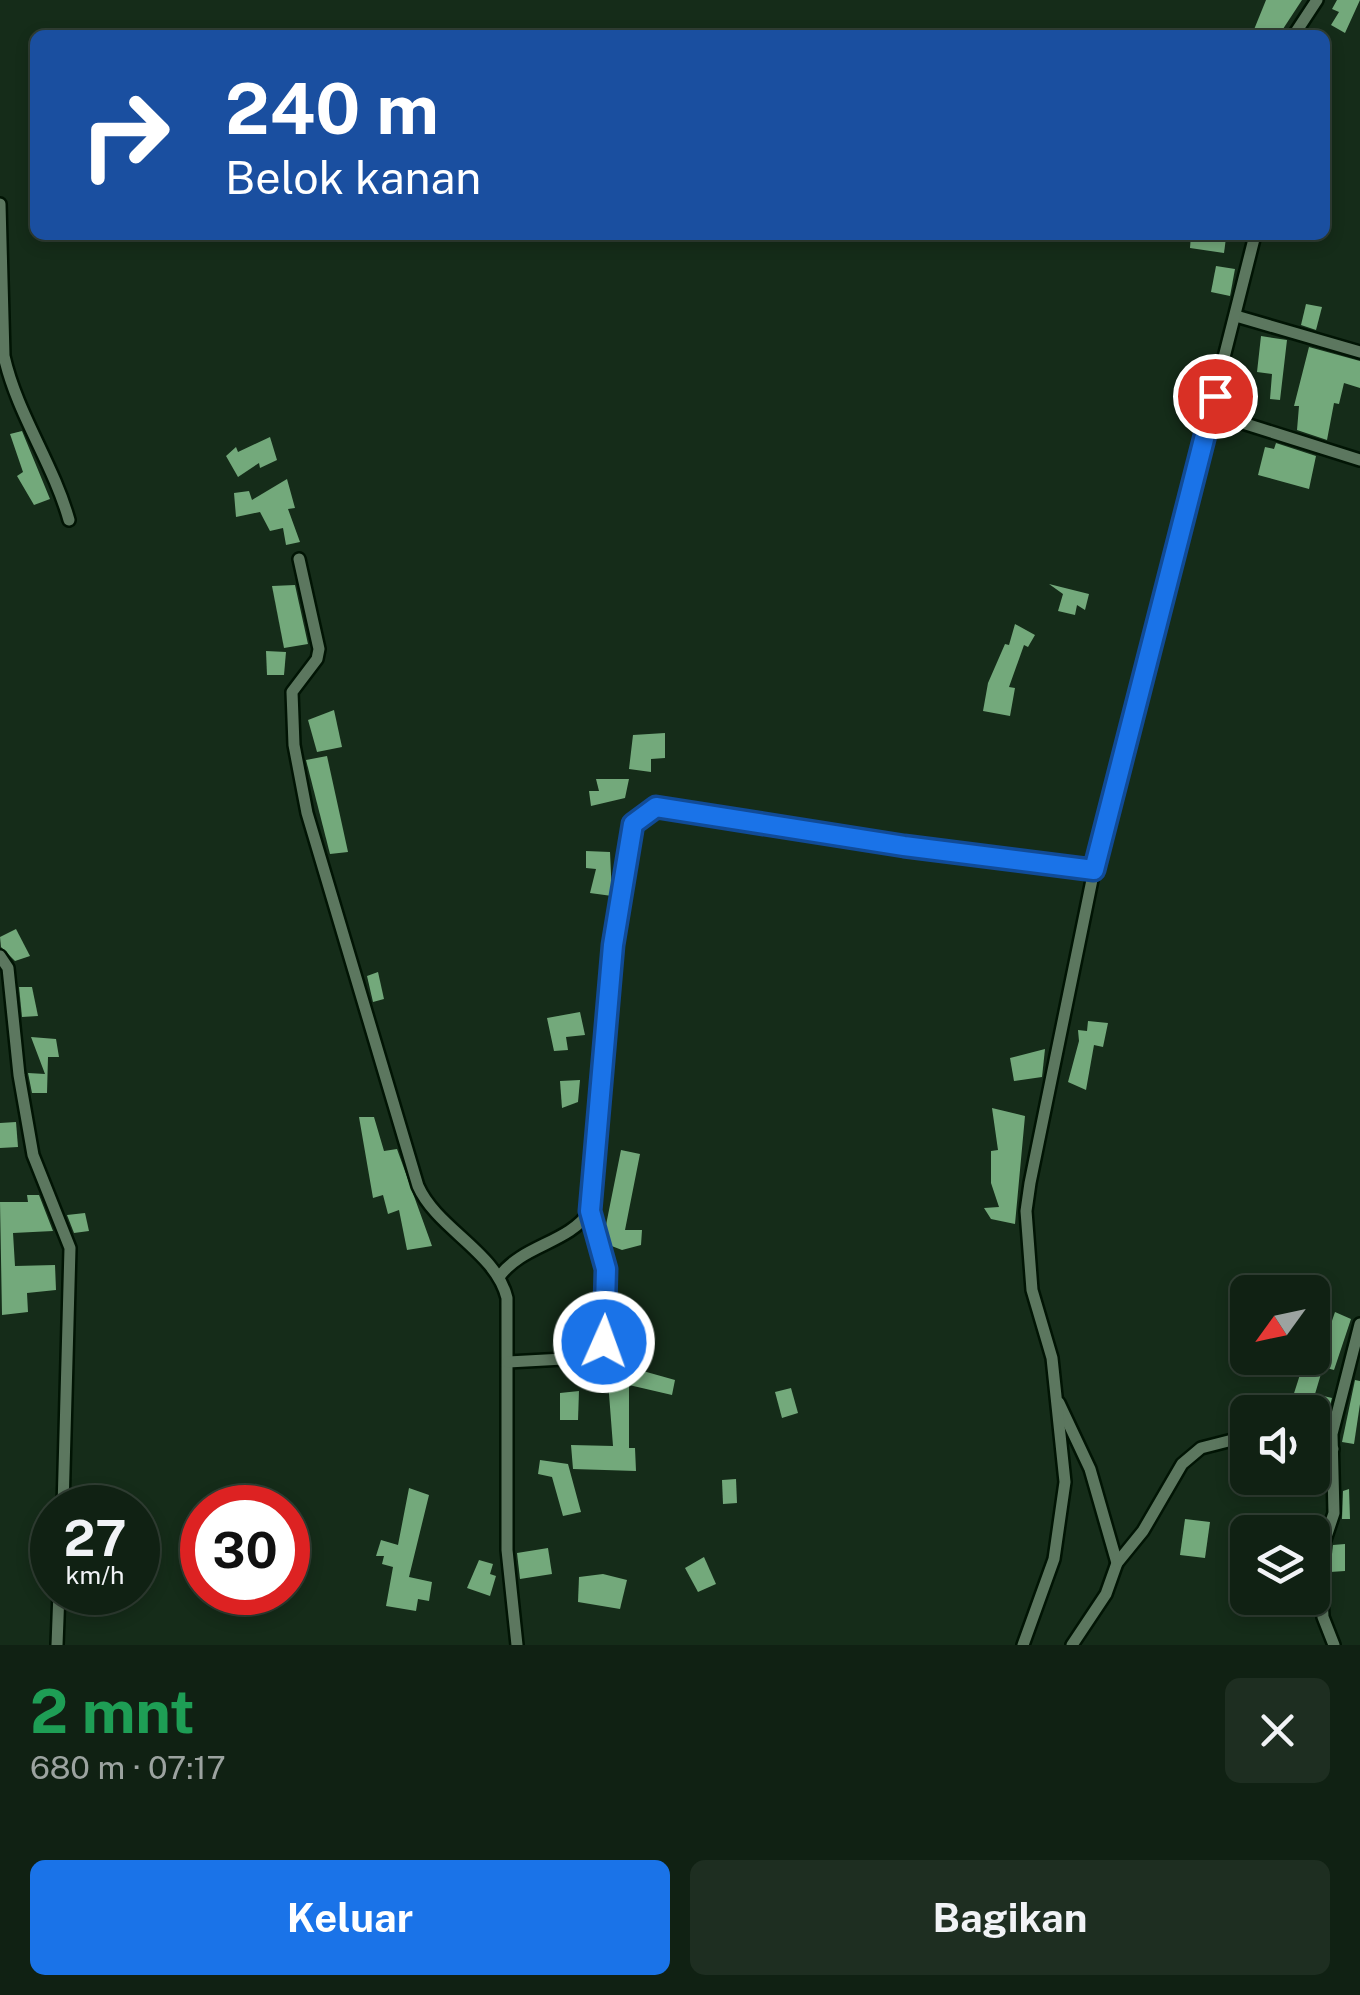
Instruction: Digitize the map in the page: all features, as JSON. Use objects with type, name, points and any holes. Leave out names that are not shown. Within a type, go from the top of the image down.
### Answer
[{"type":"street","points":[[1297,30],[1317,0]]},
{"type":"street","points":[[0,204],[4,356],[9,379],[51,465],[69,520]]},
{"type":"street","points":[[1023,1645],[1054,1559],[1065,1482],[1052,1358],[1032,1290],[1026,1211],[1094,870],[1254,240]]},
{"type":"street","points":[[1236,316],[1360,352]]},
{"type":"street","points":[[1211,413],[1360,460]]},
{"type":"street","points":[[298,558],[319,649],[317,659],[292,692],[295,753],[311,828],[418,1186],[431,1206],[498,1277],[508,1298],[507,1550],[517,1645]]},
{"type":"street","points":[[508,1362],[582,1358],[604,1342],[606,1269],[590,1211],[613,945],[633,824],[646,810],[656,807],[904,846],[1094,870]]},
{"type":"street","points":[[0,956],[8,968],[19,1075],[33,1154],[70,1248],[64,1485]]},
{"type":"street","points":[[498,1277],[517,1256],[580,1226],[590,1211]]},
{"type":"street","points":[[1334,1645],[1323,1617],[1320,1555],[1333,1519],[1332,1434],[1360,1324]]},
{"type":"street","points":[[1056,1395],[1090,1469],[1117,1562]]},
{"type":"street","points":[[1072,1645],[1106,1594],[1117,1562],[1143,1531],[1187,1457],[1201,1448],[1230,1441]]},
{"type":"street","points":[[57,1645],[58,1615]]},
{"type":"building","points":[[1266,0],[1302,0],[1282,30],[1254,30]]},
{"type":"building","points":[[1337,0],[1360,0],[1345,33],[1331,25],[1339,12],[1332,9]]},
{"type":"building","points":[[1191,240],[1226,240],[1224,253],[1190,248]]},
{"type":"building","points":[[1216,266],[1235,269],[1230,296],[1211,292]]},
{"type":"building","points":[[1306,304],[1322,307],[1316,330],[1301,325]]},
{"type":"building","points":[[1261,336],[1287,340],[1280,400],[1270,399],[1272,374],[1257,372]]},
{"type":"building","points":[[1309,347],[1360,361],[1360,388],[1344,383],[1339,404],[1334,403],[1327,440],[1297,430],[1299,406],[1294,406]]},
{"type":"building","points":[[22,431],[50,499],[34,505],[17,476],[23,472],[10,434]]},
{"type":"building","points":[[270,437],[277,460],[260,468],[259,463],[238,477],[226,456],[236,447],[238,452]]},
{"type":"building","points":[[1276,443],[1316,456],[1309,489],[1258,475],[1265,447],[1274,449]]},
{"type":"building","points":[[287,479],[295,508],[288,509],[300,542],[286,545],[283,528],[270,531],[260,512],[236,517],[234,493],[249,491],[252,500]]},
{"type":"building","points":[[1049,584],[1089,594],[1085,610],[1077,605],[1075,615],[1058,611],[1063,594]]},
{"type":"building","points":[[295,585],[308,644],[284,648],[272,586]]},
{"type":"building","points":[[1015,624],[1035,635],[1028,647],[1024,645],[1009,687],[1015,688],[1010,716],[983,711],[988,683],[1005,644],[1009,645]]},
{"type":"building","points":[[266,651],[286,652],[284,675],[267,675]]},
{"type":"building","points":[[334,710],[342,747],[317,752],[308,720]]},
{"type":"building","points":[[665,733],[665,758],[651,759],[651,772],[629,769],[633,735]]},
{"type":"building","points":[[327,756],[348,852],[330,854],[306,760]]},
{"type":"building","points":[[596,779],[629,779],[625,798],[591,806],[589,791],[599,791]]},
{"type":"building","points":[[586,851],[610,852],[612,896],[590,893],[596,869],[586,868]]},
{"type":"building","points":[[16,929],[30,956],[15,961],[1,947],[0,937]]},
{"type":"building","points":[[378,972],[384,999],[373,1002],[367,976]]},
{"type":"building","points":[[19,987],[32,987],[38,1016],[22,1017]]},
{"type":"building","points":[[580,1012],[585,1035],[566,1037],[568,1050],[554,1051],[547,1018]]},
{"type":"building","points":[[1088,1021],[1108,1023],[1103,1047],[1094,1045],[1086,1090],[1068,1082],[1079,1041],[1078,1030],[1087,1031]]},
{"type":"building","points":[[31,1037],[56,1039],[59,1057],[48,1057],[47,1093],[32,1093],[28,1073],[45,1074]]},
{"type":"building","points":[[1045,1049],[1042,1077],[1014,1081],[1010,1058]]},
{"type":"building","points":[[580,1080],[578,1102],[562,1108],[560,1081]]},
{"type":"building","points":[[992,1108],[1025,1116],[1015,1224],[991,1219],[984,1208],[999,1207],[991,1183],[991,1151],[998,1150]]},
{"type":"building","points":[[359,1117],[374,1117],[384,1151],[397,1149],[432,1246],[407,1250],[399,1210],[388,1214],[383,1195],[373,1198]]},
{"type":"building","points":[[16,1122],[18,1147],[0,1148],[0,1123]]},
{"type":"building","points":[[621,1150],[640,1154],[625,1230],[642,1230],[641,1245],[622,1250],[609,1245],[605,1230]]},
{"type":"building","points":[[27,1195],[39,1195],[53,1231],[13,1233],[15,1266],[55,1265],[56,1290],[27,1293],[28,1312],[2,1315],[0,1202],[28,1202]]},
{"type":"building","points":[[85,1213],[89,1231],[74,1233],[67,1215]]},
{"type":"building","points":[[1335,1312],[1351,1319],[1334,1370],[1330,1369],[1330,1327]]},
{"type":"building","points":[[614,1348],[644,1350],[643,1371],[675,1380],[672,1395],[629,1385],[629,1448],[635,1448],[636,1471],[573,1469],[571,1445],[613,1446],[608,1381],[591,1380],[591,1363],[615,1362]]},
{"type":"building","points":[[1300,1375],[1321,1375],[1315,1394],[1319,1395],[1293,1395]]},
{"type":"building","points":[[1355,1380],[1360,1381],[1360,1404],[1354,1444],[1342,1442]]},
{"type":"building","points":[[791,1388],[798,1413],[782,1418],[775,1392]]},
{"type":"building","points":[[579,1391],[578,1420],[560,1420],[560,1393]]},
{"type":"building","points":[[540,1460],[568,1464],[581,1512],[563,1516],[552,1477],[538,1474]]},
{"type":"building","points":[[736,1479],[737,1503],[723,1504],[722,1480]]},
{"type":"building","points":[[409,1488],[429,1495],[409,1577],[432,1582],[429,1601],[418,1599],[416,1611],[386,1606],[393,1567],[382,1564],[384,1556],[376,1556],[381,1540],[398,1545]]},
{"type":"building","points":[[1349,1489],[1350,1519],[1342,1519],[1343,1491]]},
{"type":"building","points":[[1185,1519],[1210,1522],[1205,1558],[1180,1555]]},
{"type":"building","points":[[1345,1544],[1345,1571],[1330,1572],[1333,1545]]},
{"type":"building","points":[[548,1548],[552,1574],[520,1579],[517,1553]]},
{"type":"building","points":[[704,1557],[716,1584],[698,1592],[685,1568]]},
{"type":"building","points":[[479,1560],[493,1564],[490,1574],[496,1576],[490,1596],[467,1588]]},
{"type":"building","points":[[603,1574],[627,1580],[620,1609],[578,1602],[579,1577]]},
{"type":"route","points":[[604,1342],[608,1327],[606,1269],[591,1229],[590,1211],[613,945],[633,824],[638,816],[656,807],[904,846],[1094,870],[1215,396]]}]
